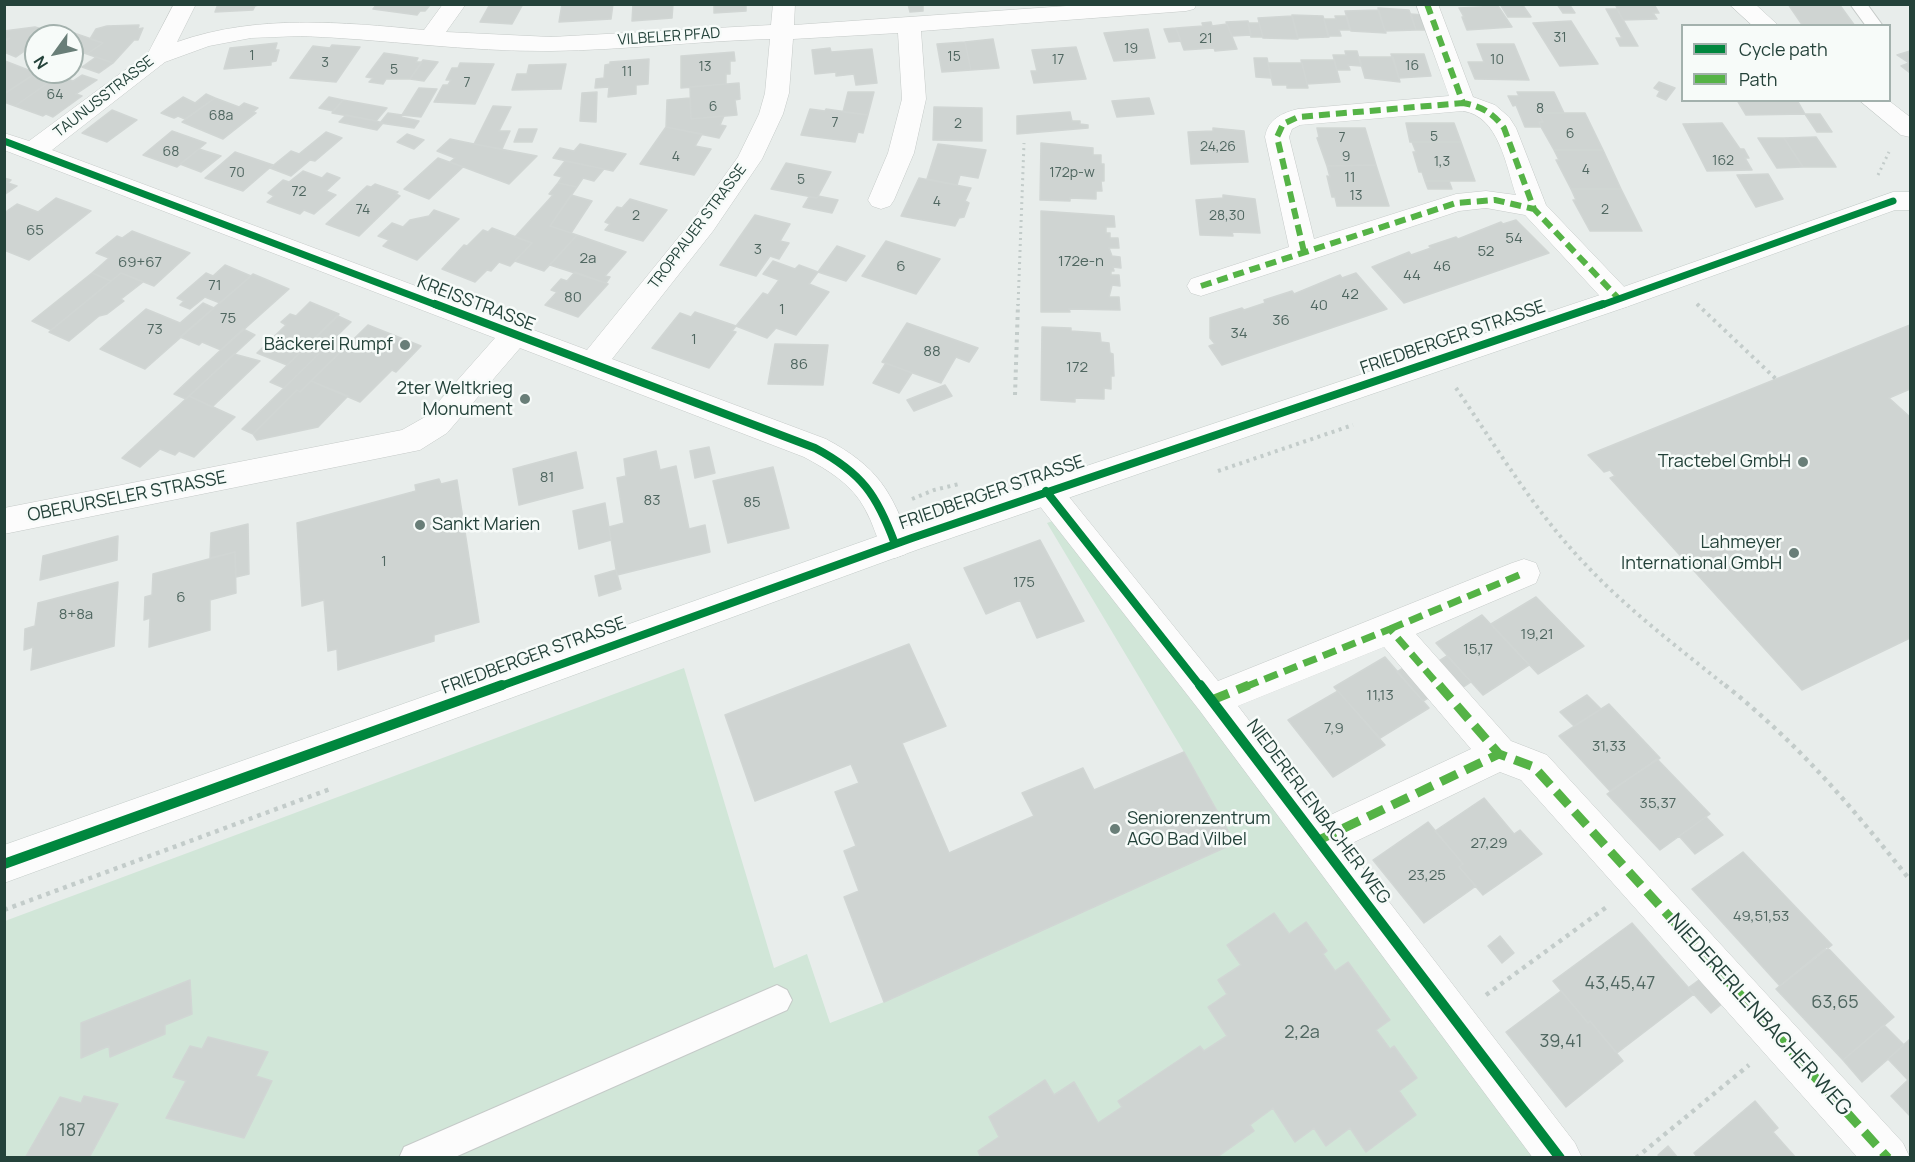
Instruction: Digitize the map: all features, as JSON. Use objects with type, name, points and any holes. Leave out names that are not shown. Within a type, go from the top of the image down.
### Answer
[{"type":"street","name":"TAUNUSSTRASSE","points":[[32,152],[157,57],[185,4]]},
{"type":"street","points":[[431,37],[455,4]]},
{"type":"street","name":"TROPPAUER STRASSE","points":[[591,364],[704,224],[749,159],[771,114],[777,93],[784,4]]},
{"type":"street","name":"VILBELER PFAD","points":[[157,57],[199,38],[257,27],[332,27],[490,43],[550,44],[909,24],[1015,11],[1186,4]]},
{"type":"street","points":[[1427,4],[1463,103]]},
{"type":"street","points":[[1740,4],[1765,24]]},
{"type":"street","points":[[881,200],[901,153],[914,99],[909,24]]},
{"type":"street","points":[[1874,102],[1911,129]]},
{"type":"street","points":[[1304,252],[1277,137],[1281,126],[1288,120],[1298,117],[1463,103],[1475,104],[1489,110],[1504,128],[1534,209],[1619,299]]},
{"type":"street","name":"KREISSTRASSE","points":[[4,141],[814,448],[844,462],[861,477],[884,510],[895,544]]},
{"type":"street","name":"FRIEDBERGER STRASSE","points":[[4,864],[1046,491],[1266,419],[1902,201],[1911,177]]},
{"type":"street","points":[[1201,286],[1477,198],[1501,199],[1534,209]]},
{"type":"street","name":"OBERURSELER STRASSE","points":[[4,521],[409,441],[436,425],[514,336]]},
{"type":"street","name":"NIEDERERLENBACHER WEG","points":[[1046,491],[1212,700],[1560,1158]]},
{"type":"street","points":[[1212,700],[1524,573]]},
{"type":"street","name":"NIEDERERLENBACHER WEG","points":[[1390,629],[1499,754],[1534,767],[1888,1158]]},
{"type":"street","name":"NIEDERERLENBACHER WEG","points":[[1318,840],[1499,754]]},
{"type":"lane","points":[[1858,4],[1873,24]]},
{"type":"lane","points":[[415,1158],[777,1000]]},
{"type":"path","points":[[1015,395],[1024,143]]},
{"type":"path","points":[[1705,297],[1694,301],[1776,379]]},
{"type":"path","points":[[1445,392],[1467,384]]},
{"type":"path","points":[[1456,388],[1553,528],[1587,566],[1670,642],[1789,740],[1838,790],[1911,880]]},
{"type":"path","points":[[1207,474],[1249,462],[1358,423]]},
{"type":"path","points":[[4,910],[338,786]]},
{"type":"path","points":[[1454,1019],[1639,883]]},
{"type":"path","points":[[1636,1158],[1780,1039]]},
{"type":"green space","points":[[1067,516],[1545,1158],[5,1158],[5,921],[684,668],[774,968],[807,954],[830,1023],[884,1002],[1235,843],[1184,752],[1047,523]]},
{"type":"building","points":[[218,4],[262,4],[255,6],[253,10],[215,12]]},
{"type":"building","points":[[377,4],[431,4],[417,15],[373,9]]},
{"type":"building","points":[[490,4],[523,4],[512,24],[480,22]]},
{"type":"building","points":[[562,4],[613,4],[611,19],[559,22]]},
{"type":"building","points":[[633,4],[673,4],[672,18],[632,21]]},
{"type":"building","points":[[714,4],[746,4],[746,11],[714,13]]},
{"type":"building","points":[[908,4],[923,4],[923,11],[910,12]]},
{"type":"building","points":[[1500,4],[1522,4],[1531,17],[1508,17]]},
{"type":"building","points":[[1557,4],[1569,4],[1575,13],[1563,13]]},
{"type":"building","points":[[1615,4],[1654,4],[1659,13],[1653,13],[1657,19],[1623,20]]},
{"type":"building","points":[[1788,4],[1839,4],[1854,24],[1802,24]]},
{"type":"building","points":[[1498,6],[1512,27],[1467,30],[1459,8]]},
{"type":"building","points":[[1378,8],[1409,10],[1416,30],[1385,31]]},
{"type":"building","points":[[1606,9],[1617,9],[1638,46],[1620,46],[1616,38],[1622,38]]},
{"type":"building","points":[[1378,10],[1386,33],[1351,31],[1345,11]]},
{"type":"building","points":[[1411,14],[1423,15],[1429,30],[1416,30]]},
{"type":"building","points":[[1292,15],[1323,16],[1329,37],[1298,38]]},
{"type":"building","points":[[1292,16],[1298,39],[1263,38],[1258,18]]},
{"type":"building","points":[[1335,16],[1346,16],[1350,30],[1339,30],[1341,36],[1328,36],[1324,19],[1336,19]]},
{"type":"building","points":[[1248,21],[1251,35],[1232,36],[1226,22]]},
{"type":"building","points":[[1571,21],[1598,64],[1560,66],[1533,23]]},
{"type":"building","points":[[1211,22],[1212,26],[1227,24],[1237,49],[1184,50],[1176,28],[1203,26],[1202,23]]},
{"type":"building","points":[[1248,23],[1259,23],[1263,37],[1251,37]]},
{"type":"building","points":[[139,25],[138,29],[143,28],[138,40],[134,40],[113,63],[87,54],[103,43],[90,39],[96,29],[107,26]]},
{"type":"building","points":[[24,28],[24,51],[16,57],[4,52],[4,42],[10,38],[4,39],[4,31]]},
{"type":"building","points":[[1176,28],[1181,41],[1169,42],[1164,29]]},
{"type":"building","points":[[1148,29],[1155,58],[1114,61],[1104,33]]},
{"type":"building","points":[[84,36],[103,43],[87,54],[84,53]]},
{"type":"building","points":[[993,39],[999,68],[971,70],[965,42]]},
{"type":"building","points":[[965,42],[971,70],[942,72],[937,44]]},
{"type":"building","points":[[277,43],[275,50],[279,50],[276,61],[271,62],[271,65],[224,69],[230,48]]},
{"type":"building","points":[[1477,44],[1514,44],[1529,80],[1475,79],[1468,62],[1484,62]]},
{"type":"building","points":[[332,45],[360,47],[336,82],[290,78],[313,46],[330,48]]},
{"type":"building","points":[[1076,47],[1086,79],[1034,83],[1031,71],[1037,71],[1032,50]]},
{"type":"building","points":[[830,48],[831,52],[872,49],[877,83],[856,85],[854,74],[836,76],[836,72],[815,74],[812,50]]},
{"type":"building","points":[[1345,51],[1357,51],[1361,66],[1348,65],[1350,70],[1337,70],[1333,55],[1346,55]]},
{"type":"building","points":[[1910,51],[1910,73],[1901,66],[1909,63],[1897,55]]},
{"type":"building","points":[[734,52],[735,61],[730,61],[730,74],[726,74],[726,84],[681,88],[681,56]]},
{"type":"building","points":[[384,53],[418,58],[416,62],[422,62],[410,79],[386,79],[383,84],[369,82],[373,78],[366,77]]},
{"type":"building","points":[[1391,54],[1424,54],[1431,76],[1399,78]]},
{"type":"building","points":[[96,57],[113,63],[99,73],[84,68]]},
{"type":"building","points":[[1359,57],[1393,57],[1400,82],[1365,78]]},
{"type":"building","points":[[1254,58],[1267,58],[1271,78],[1256,77]]},
{"type":"building","points":[[649,59],[648,84],[636,85],[636,94],[608,97],[609,87],[595,88],[596,79],[604,78],[605,65],[610,62]]},
{"type":"building","points":[[423,60],[438,62],[424,81],[410,79]]},
{"type":"building","points":[[1301,60],[1334,60],[1340,82],[1307,84]]},
{"type":"building","points":[[5,61],[24,68],[24,81],[4,94]]},
{"type":"building","points":[[460,63],[494,64],[475,104],[434,102],[443,85],[448,85],[451,80],[446,80],[452,68],[458,68]]},
{"type":"building","points":[[1268,63],[1302,63],[1308,88],[1273,85]]},
{"type":"building","points":[[566,64],[561,89],[512,90],[517,74],[527,74],[529,65]]},
{"type":"building","points":[[84,76],[97,80],[76,94],[82,96],[53,117],[46,114],[43,116],[15,106],[47,84],[84,84]]},
{"type":"building","points":[[24,81],[24,84],[47,84],[15,106],[4,102],[4,94]]},
{"type":"building","points":[[1659,82],[1675,88],[1666,100],[1657,96],[1660,91],[1654,88]]},
{"type":"building","points":[[739,83],[740,99],[735,100],[737,115],[691,119],[690,87]]},
{"type":"building","points":[[419,88],[437,89],[421,117],[402,115]]},
{"type":"building","points":[[597,92],[596,122],[580,121],[582,93]]},
{"type":"building","points":[[848,92],[874,92],[868,115],[843,112]]},
{"type":"building","points":[[1517,92],[1554,92],[1564,113],[1538,113],[1543,122],[1539,122],[1541,127],[1525,127],[1516,105],[1513,106],[1508,96],[1519,96]]},
{"type":"building","points":[[206,94],[215,98],[185,119],[161,113],[183,97],[195,103]]},
{"type":"building","points":[[329,97],[343,100],[333,111],[319,108]]},
{"type":"building","points":[[215,98],[239,107],[244,103],[258,108],[253,112],[256,113],[223,139],[182,122]]},
{"type":"building","points":[[690,98],[691,119],[724,116],[720,125],[726,126],[719,138],[666,127],[667,100]]},
{"type":"building","points":[[1149,98],[1154,114],[1117,117],[1112,101]]},
{"type":"building","points":[[343,100],[387,108],[376,121],[332,113]]},
{"type":"building","points":[[1738,102],[1798,102],[1805,114],[1746,115]]},
{"type":"building","points":[[493,106],[511,107],[499,131],[510,131],[502,149],[474,144]]},
{"type":"building","points":[[934,107],[982,108],[982,141],[933,140]]},
{"type":"building","points":[[810,109],[868,115],[863,133],[858,132],[855,142],[801,135]]},
{"type":"building","points":[[112,110],[137,120],[107,142],[82,133]]},
{"type":"building","points":[[1070,112],[1072,121],[1080,121],[1080,124],[1088,125],[1088,128],[1017,134],[1017,116]]},
{"type":"building","points":[[388,113],[419,121],[414,128],[380,123]]},
{"type":"building","points":[[1538,113],[1585,113],[1603,150],[1554,150],[1541,127],[1539,122],[1543,122]]},
{"type":"building","points":[[1805,114],[1820,114],[1832,132],[1817,132]]},
{"type":"building","points":[[346,115],[383,123],[377,130],[339,122]]},
{"type":"building","points":[[1406,123],[1454,123],[1461,142],[1410,142]]},
{"type":"building","points":[[1722,123],[1740,149],[1744,149],[1749,158],[1745,158],[1752,170],[1707,171],[1683,124]]},
{"type":"building","points":[[666,127],[702,134],[695,146],[711,149],[694,175],[640,164]]},
{"type":"building","points":[[1213,128],[1244,131],[1248,162],[1191,164],[1188,132],[1213,131]]},
{"type":"building","points":[[1317,128],[1365,128],[1376,165],[1327,166],[1317,138],[1319,137]]},
{"type":"building","points":[[519,129],[537,129],[532,142],[514,142]]},
{"type":"building","points":[[172,131],[206,143],[177,167],[143,155]]},
{"type":"building","points":[[326,132],[342,138],[315,161],[310,160],[291,176],[270,168],[291,151],[299,154]]},
{"type":"building","points":[[407,134],[424,140],[414,149],[397,142]]},
{"type":"building","points":[[1816,137],[1836,167],[1803,167],[1784,138]]},
{"type":"building","points":[[1758,138],[1784,138],[1803,167],[1777,168]]},
{"type":"building","points":[[450,139],[537,156],[509,184],[450,162],[455,158],[437,151]]},
{"type":"building","points":[[1412,142],[1461,142],[1475,181],[1425,181],[1422,172],[1419,172]]},
{"type":"building","points":[[1041,143],[1093,148],[1093,155],[1101,155],[1101,164],[1104,164],[1104,181],[1101,181],[1102,191],[1096,191],[1096,199],[1040,200]]},
{"type":"building","points":[[580,144],[626,154],[613,171],[553,158],[560,148],[574,151]]},
{"type":"building","points":[[938,144],[986,150],[978,178],[960,175],[957,185],[927,179]]},
{"type":"building","points":[[199,149],[221,156],[201,172],[180,164]]},
{"type":"building","points":[[1554,150],[1603,150],[1621,189],[1571,189],[1556,160],[1559,160]]},
{"type":"building","points":[[235,152],[273,165],[243,191],[205,178]]},
{"type":"building","points":[[438,158],[463,167],[429,199],[404,189]]},
{"type":"building","points":[[565,161],[604,169],[594,181],[583,178],[577,187],[558,183],[562,177],[554,175]]},
{"type":"building","points":[[786,163],[831,172],[817,198],[771,189]]},
{"type":"building","points":[[1376,165],[1389,206],[1337,206],[1335,197],[1332,197],[1327,166]]},
{"type":"building","points":[[303,171],[322,178],[327,173],[340,178],[326,191],[336,195],[314,214],[304,210],[300,214],[267,202],[274,196],[268,193],[283,180],[289,182]]},
{"type":"building","points":[[1768,174],[1783,199],[1756,207],[1737,175]]},
{"type":"building","points":[[4,178],[11,180],[8,183],[17,186],[4,195]]},
{"type":"building","points":[[919,178],[971,188],[965,201],[969,203],[964,217],[959,218],[955,226],[901,216]]},
{"type":"building","points":[[1425,181],[1449,181],[1452,189],[1428,189]]},
{"type":"building","points":[[558,183],[577,187],[550,226],[577,235],[544,271],[515,261],[532,243],[515,237],[553,195],[549,194]]},
{"type":"building","points":[[375,184],[398,192],[396,194],[400,196],[359,236],[326,224],[367,186],[371,187]]},
{"type":"building","points":[[1571,189],[1621,189],[1642,231],[1590,231],[1573,200],[1576,200]]},
{"type":"building","points":[[571,195],[592,201],[571,233],[550,226]]},
{"type":"building","points":[[1223,195],[1255,199],[1260,233],[1232,232],[1233,236],[1200,235],[1196,200],[1223,198]]},
{"type":"building","points":[[818,196],[838,200],[832,213],[803,207],[809,197],[817,198]]},
{"type":"building","points":[[56,198],[91,211],[29,260],[4,250],[4,213],[17,204],[38,212]]},
{"type":"building","points":[[630,199],[667,210],[643,241],[605,230],[610,224],[605,222],[617,207],[622,208]]},
{"type":"building","points":[[434,210],[459,219],[417,260],[383,246],[389,240],[378,236],[392,223],[403,227],[410,220],[429,216]]},
{"type":"building","points":[[1041,211],[1114,216],[1115,227],[1106,227],[1106,233],[1110,233],[1110,238],[1118,238],[1119,248],[1109,248],[1112,256],[1120,257],[1121,268],[1113,267],[1114,271],[1111,271],[1111,275],[1119,275],[1120,286],[1112,285],[1109,297],[1119,297],[1120,310],[1069,309],[1070,312],[1041,312]]},
{"type":"building","points":[[755,215],[790,224],[780,241],[789,243],[779,259],[770,256],[756,276],[720,265]]},
{"type":"building","points":[[1516,220],[1549,253],[1404,303],[1372,267],[1409,252],[1411,255],[1431,248],[1429,246],[1456,237],[1458,239],[1501,222],[1503,224]]},
{"type":"building","points":[[492,228],[532,243],[510,266],[499,262],[475,282],[442,269],[464,245],[467,246],[483,230],[488,232]]},
{"type":"building","points":[[132,231],[190,253],[154,286],[121,273],[111,281],[92,273],[109,258],[96,253],[117,236],[122,238]]},
{"type":"building","points":[[577,235],[626,252],[605,276],[610,277],[606,283],[550,265]]},
{"type":"building","points":[[886,241],[940,259],[916,294],[862,276]]},
{"type":"building","points":[[837,246],[865,256],[846,281],[818,272]]},
{"type":"building","points":[[773,261],[795,269],[799,265],[818,272],[809,284],[829,292],[796,335],[776,328],[767,338],[736,326],[763,293],[768,295],[779,280],[763,274]]},
{"type":"building","points":[[225,265],[251,276],[220,303],[205,297],[190,309],[180,305],[184,301],[177,298],[206,273],[213,276]]},
{"type":"building","points":[[575,272],[608,284],[578,317],[545,305],[557,292],[551,290],[561,279],[567,281]]},
{"type":"building","points":[[92,273],[111,281],[51,330],[32,321]]},
{"type":"building","points":[[121,273],[143,282],[121,299],[124,301],[107,314],[99,316],[69,341],[49,332]]},
{"type":"building","points":[[1356,273],[1387,309],[1222,365],[1209,346],[1215,344],[1210,338],[1210,318],[1242,308],[1244,310],[1265,303],[1264,300],[1292,291],[1294,294],[1340,275],[1342,278]]},
{"type":"building","points":[[253,274],[289,289],[221,350],[202,342],[199,345],[180,337]]},
{"type":"building","points":[[310,302],[339,314],[287,365],[257,353],[286,325],[281,322],[290,314],[296,316]]},
{"type":"building","points":[[203,303],[214,308],[145,369],[100,349],[146,309],[180,323]]},
{"type":"building","points":[[695,312],[736,326],[732,331],[736,332],[709,368],[652,348],[680,313],[691,317]]},
{"type":"building","points":[[338,316],[351,322],[284,388],[270,382]]},
{"type":"building","points":[[907,323],[978,348],[969,362],[956,357],[941,383],[882,362]]},
{"type":"building","points":[[368,325],[421,346],[396,372],[392,370],[360,402],[311,381]]},
{"type":"building","name":"Lahmeyer International GmbH","points":[[1910,325],[1910,389],[1889,398],[1910,417],[1910,638],[1802,690],[1610,478],[1615,476],[1610,470],[1604,472],[1588,455]]},
{"type":"building","points":[[1042,327],[1071,328],[1071,331],[1100,333],[1101,342],[1109,343],[1110,353],[1113,354],[1114,376],[1111,376],[1111,389],[1104,388],[1104,399],[1075,398],[1075,402],[1041,400]]},
{"type":"building","points":[[243,329],[255,335],[186,399],[174,394]]},
{"type":"building","points":[[336,337],[350,342],[300,392],[297,390],[253,434],[242,429]]},
{"type":"building","points":[[775,344],[828,345],[823,385],[768,384]]},
{"type":"building","points":[[234,354],[260,361],[212,407],[189,396]]},
{"type":"building","points":[[886,363],[912,373],[899,393],[873,383]]},
{"type":"building","points":[[311,381],[348,396],[318,427],[257,440],[253,434],[297,390],[300,392]]},
{"type":"building","points":[[945,385],[952,396],[914,411],[907,400]]},
{"type":"building","points":[[189,396],[235,417],[194,457],[179,451],[175,455],[160,449],[140,467],[122,458]]},
{"type":"building","points":[[709,447],[715,473],[695,478],[690,451]]},
{"type":"building","points":[[656,451],[660,470],[676,466],[689,529],[705,525],[710,552],[617,575],[609,527],[624,523],[617,478],[626,476],[624,459]]},
{"type":"building","points":[[576,452],[583,488],[519,505],[513,469]]},
{"type":"building","points":[[773,467],[789,528],[728,543],[713,481]]},
{"type":"building","points":[[439,479],[441,484],[457,480],[479,622],[434,635],[434,641],[338,670],[337,649],[328,651],[324,600],[302,606],[297,523],[416,491],[415,485]]},
{"type":"building","points":[[605,503],[611,540],[579,549],[573,511]]},
{"type":"building","points":[[248,524],[249,574],[236,577],[235,552],[210,558],[211,533]]},
{"type":"building","points":[[118,536],[117,560],[40,580],[43,556]]},
{"type":"building","points":[[1040,540],[1084,621],[1037,638],[1020,600],[986,614],[964,568]]},
{"type":"building","points":[[235,552],[236,593],[210,600],[210,630],[149,647],[150,618],[144,620],[145,597],[152,595],[153,574]]},
{"type":"building","points":[[616,570],[621,589],[599,596],[595,576]]},
{"type":"building","points":[[118,582],[114,646],[31,670],[33,647],[24,650],[25,629],[35,626],[38,603]]},
{"type":"building","points":[[1536,597],[1584,646],[1538,674],[1491,624]]},
{"type":"building","points":[[1482,615],[1529,665],[1483,695],[1436,643]]},
{"type":"building","name":"Seniorenzentrum AGO Bad Vilbel","points":[[909,644],[946,726],[902,743],[949,853],[1034,816],[1022,793],[1083,768],[1094,790],[1184,752],[1235,843],[884,1002],[844,897],[859,891],[844,851],[856,846],[835,792],[859,783],[851,764],[755,801],[725,715]]},
{"type":"building","points":[[1447,656],[1471,682],[1459,690],[1434,664]]},
{"type":"building","points":[[1385,657],[1429,708],[1380,738],[1334,687]]},
{"type":"building","points":[[1411,663],[1437,693],[1423,701],[1397,672]]},
{"type":"building","points":[[1338,691],[1385,745],[1333,777],[1288,720]]},
{"type":"building","points":[[1587,695],[1601,709],[1574,726],[1560,712]]},
{"type":"building","points":[[1609,704],[1660,758],[1610,791],[1559,736]]},
{"type":"building","points":[[1657,759],[1710,814],[1660,850],[1607,794]]},
{"type":"building","points":[[1484,798],[1514,834],[1520,830],[1542,854],[1483,895],[1459,867],[1463,864],[1435,831]]},
{"type":"building","points":[[1706,817],[1723,835],[1695,854],[1679,836]]},
{"type":"building","points":[[1428,822],[1463,864],[1459,867],[1476,886],[1424,923],[1373,860]]},
{"type":"building","points":[[1743,852],[1832,945],[1780,986],[1692,889]]},
{"type":"building","points":[[1274,913],[1289,934],[1306,922],[1327,951],[1323,954],[1335,971],[1348,962],[1390,1020],[1376,1030],[1390,1049],[1394,1046],[1417,1078],[1399,1091],[1416,1115],[1366,1152],[1350,1128],[1326,1146],[1314,1128],[1295,1142],[1273,1108],[1250,1125],[1254,1131],[1216,1158],[981,1158],[978,1151],[999,1137],[989,1117],[1045,1080],[1054,1095],[1074,1082],[1098,1123],[1122,1107],[1118,1101],[1200,1046],[1204,1051],[1227,1036],[1208,1007],[1227,994],[1218,980],[1241,965],[1227,945]]},
{"type":"building","points":[[1632,923],[1694,994],[1617,1053],[1553,981]]},
{"type":"building","points":[[1500,936],[1514,953],[1502,963],[1488,946]]},
{"type":"building","points":[[1827,947],[1894,1017],[1843,1060],[1776,989]]},
{"type":"building","points":[[1703,977],[1724,1002],[1711,1013],[1688,988]]},
{"type":"building","points":[[190,980],[192,1014],[165,1025],[165,1034],[110,1057],[109,1046],[81,1058],[81,1023]]},
{"type":"building","points":[[1561,991],[1588,1023],[1590,1021],[1623,1061],[1566,1107],[1506,1032]]},
{"type":"building","points":[[1884,1025],[1904,1045],[1862,1082],[1843,1060]]},
{"type":"building","points":[[208,1037],[268,1052],[256,1076],[272,1081],[244,1138],[166,1118],[186,1081],[173,1077],[190,1046],[202,1049]]},
{"type":"building","points":[[1910,1039],[1910,1078],[1908,1080],[1888,1059]]},
{"type":"building","points":[[1910,1078],[1910,1116],[1891,1096]]},
{"type":"building","points":[[84,1096],[118,1104],[89,1158],[25,1158],[60,1097],[81,1103]]},
{"type":"building","points":[[1755,1101],[1778,1128],[1773,1132],[1796,1158],[1698,1158],[1694,1153]]},
{"type":"building","points":[[1668,1146],[1678,1158],[1661,1158],[1658,1155]]},
{"type":"marked path","points":[[1427,4],[1463,103],[1481,108],[1500,122],[1534,209],[1619,299]]},
{"type":"marked path","points":[[1304,252],[1277,137],[1283,124],[1298,117],[1463,103]]},
{"type":"marked path","points":[[1201,286],[1456,203],[1495,200],[1534,209]]},
{"type":"marked path","points":[[1390,629],[1524,573]]},
{"type":"marked path","points":[[1212,700],[1390,629],[1499,754],[1534,767],[1888,1158]]},
{"type":"marked path","points":[[1319,840],[1499,754]]},
{"type":"cycle path","points":[[4,141],[815,448],[858,475],[882,510],[895,544]]},
{"type":"cycle path","points":[[4,864],[912,538],[1619,299],[1893,201]]},
{"type":"cycle path","points":[[1046,491],[1212,700],[1560,1158]]},
{"type":"place","name":"Bäckerei Rumpf","points":[[405,345]]},
{"type":"place","name":"2ter Weltkrieg Monument","points":[[525,399]]},
{"type":"place","name":"Tractebel GmbH","points":[[1803,462]]},
{"type":"place","name":"Sankt Marien","points":[[420,525]]},
{"type":"place","name":"Lahmeyer International GmbH","points":[[1794,553]]},
{"type":"place","name":"Seniorenzentrum AGO Bad Vilbel","points":[[1115,829]]}]
